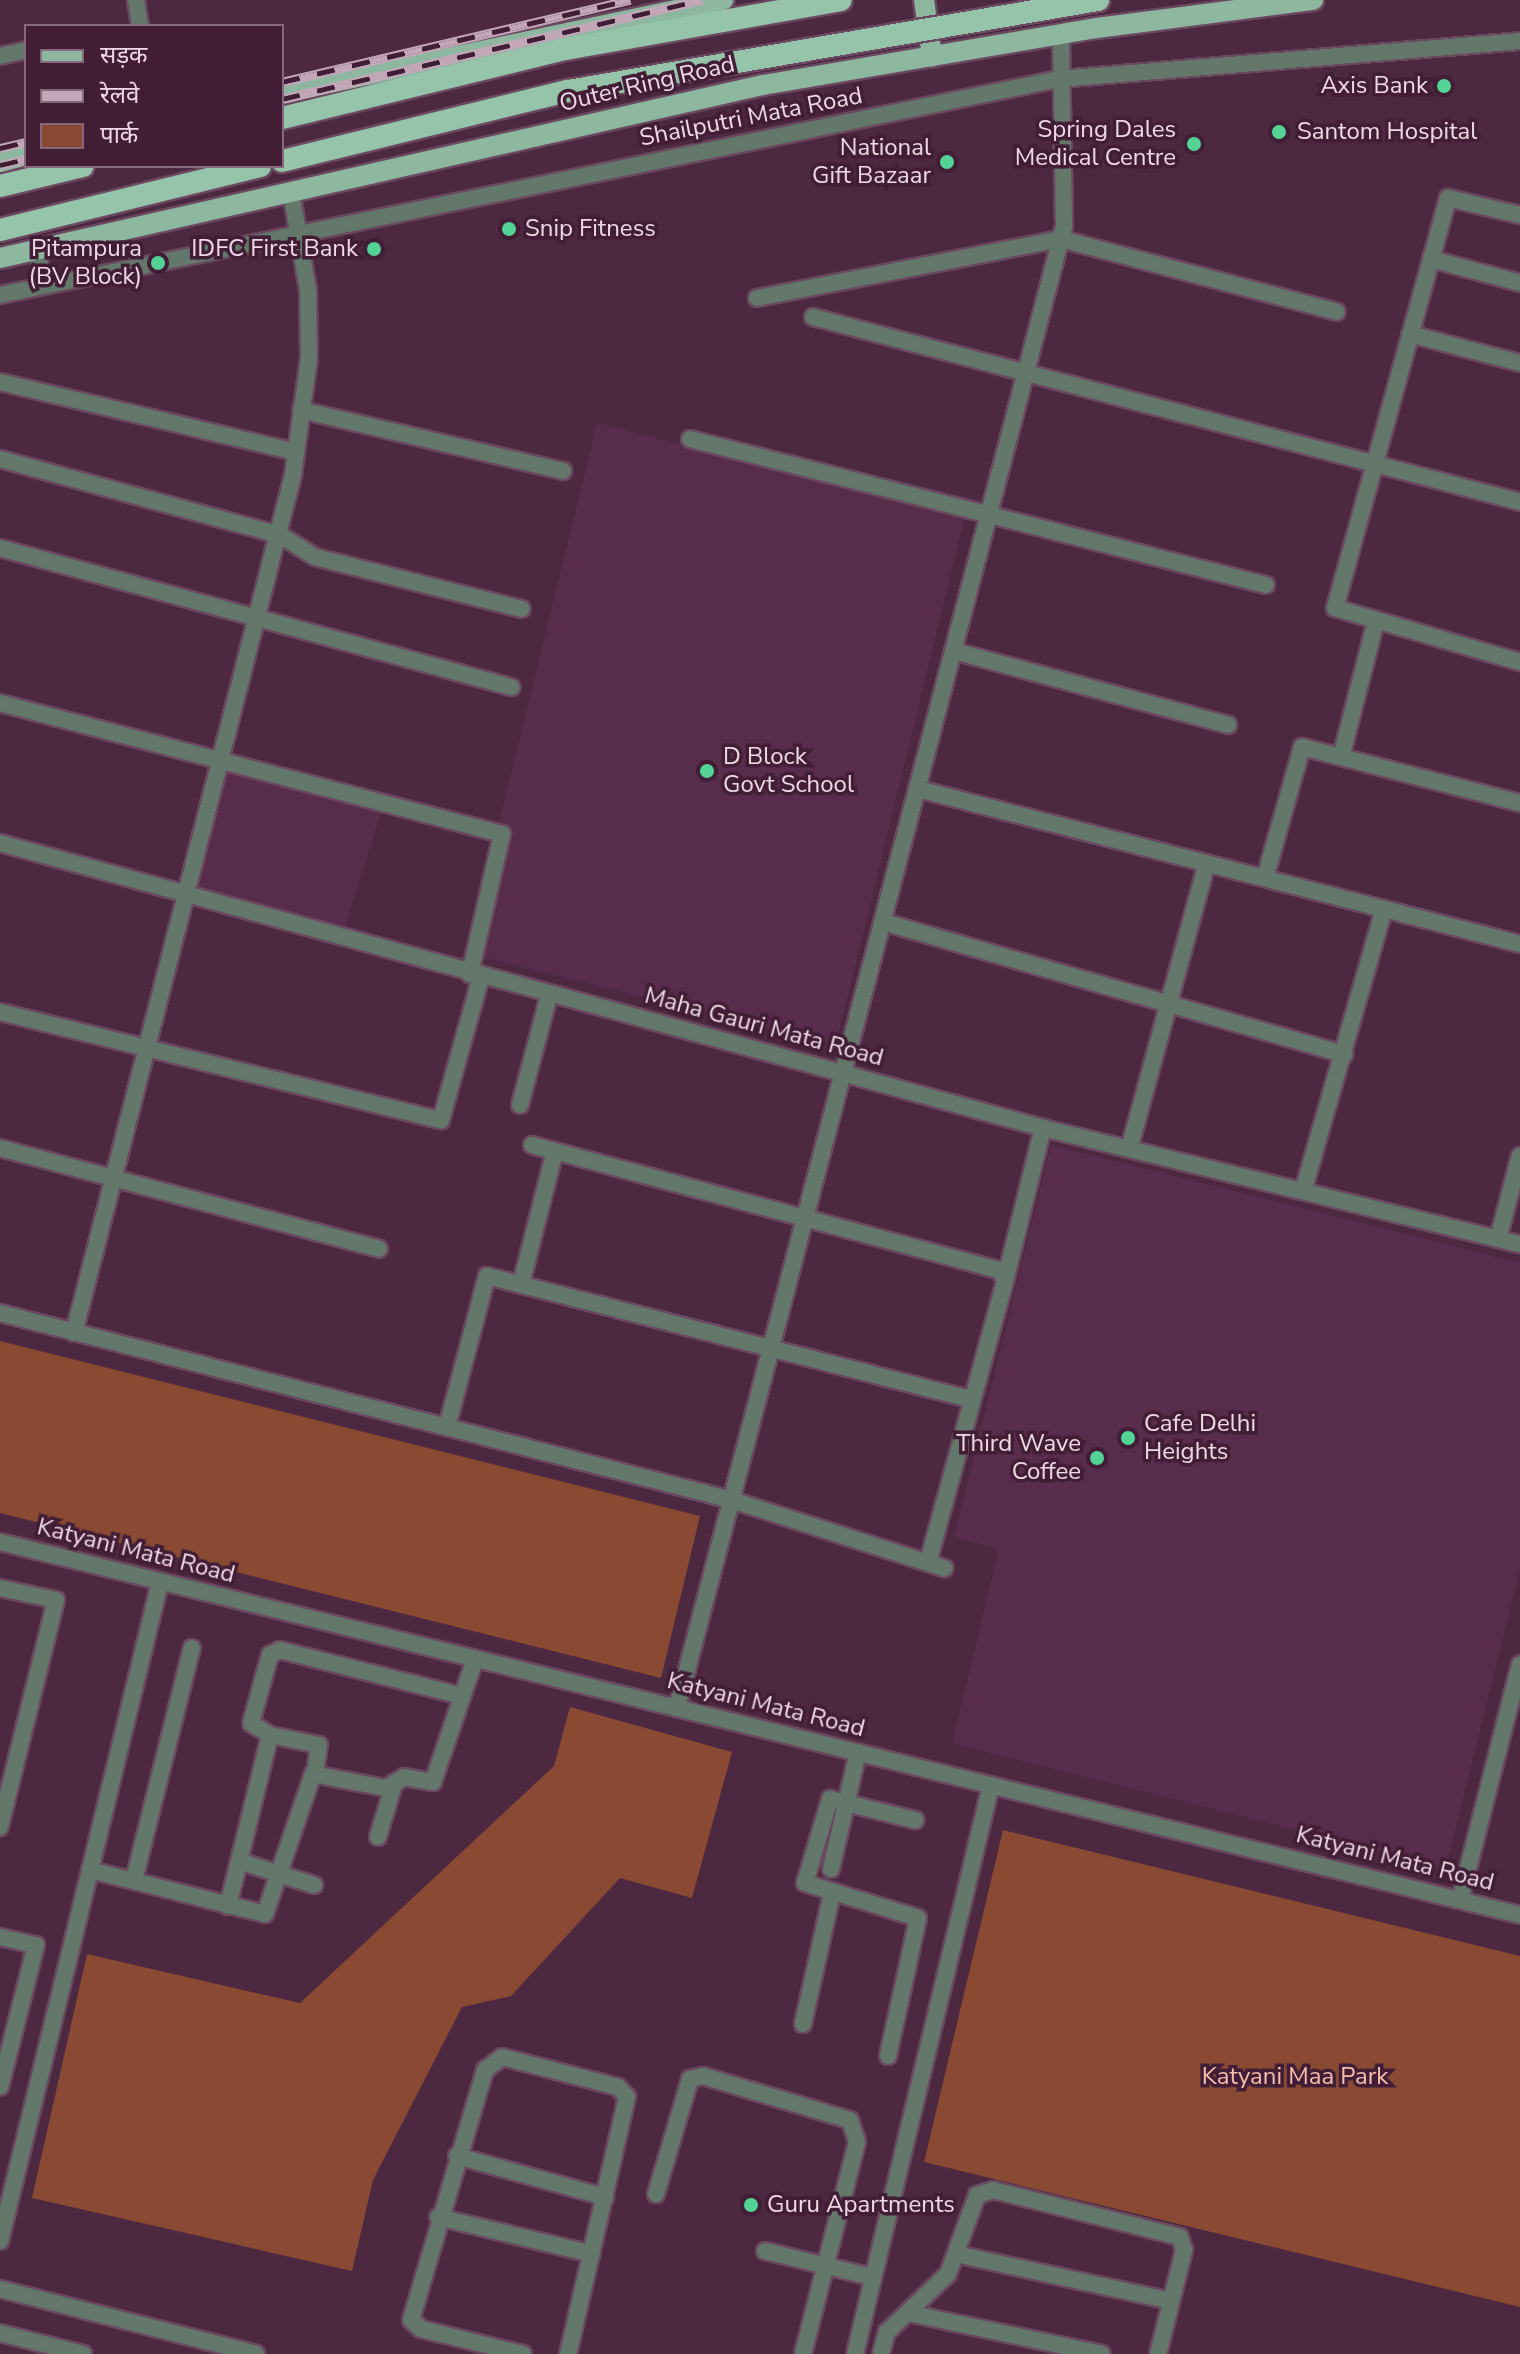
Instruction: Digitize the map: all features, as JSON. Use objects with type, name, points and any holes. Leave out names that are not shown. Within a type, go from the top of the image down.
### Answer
[{"type":"highway","name":"Outer Ring Road","points":[[284,118],[566,49],[841,0]]},
{"type":"highway","name":"Outer Ring Road","points":[[284,161],[568,91],[1098,0]]},
{"type":"highway","points":[[0,186],[75,168]]},
{"type":"highway","points":[[0,230],[252,168]]},
{"type":"main road","points":[[284,93],[723,0]]},
{"type":"main road","points":[[924,0],[932,56]]},
{"type":"main road","name":"Outer Ring Road","points":[[0,258],[763,85],[1061,36],[1313,0]]},
{"type":"main road","points":[[0,162],[24,156]]},
{"type":"street","points":[[135,24],[136,0]]},
{"type":"street","points":[[677,1708],[1061,239],[1061,36]]},
{"type":"street","name":"Shailputri Mata Road","points":[[0,295],[1059,79],[1520,41]]},
{"type":"street","points":[[0,56],[24,50]]},
{"type":"street","points":[[74,1333],[261,614],[296,452],[308,331],[300,232],[291,192]]},
{"type":"street","points":[[1520,215],[1448,198],[1335,608],[1520,662]]},
{"type":"street","points":[[757,298],[1061,239],[1337,312]]},
{"type":"street","points":[[36,250],[46,284]]},
{"type":"street","points":[[1431,259],[1520,283]]},
{"type":"street","points":[[813,317],[1520,502]]},
{"type":"street","points":[[1410,334],[1520,363]]},
{"type":"street","points":[[0,382],[296,452]]},
{"type":"street","points":[[301,410],[563,471]]},
{"type":"street","points":[[690,439],[988,519],[1266,585]]},
{"type":"street","points":[[0,459],[280,535],[315,557],[522,609]]},
{"type":"street","points":[[0,548],[261,614],[511,687]]},
{"type":"street","points":[[1341,757],[1376,621]]},
{"type":"street","points":[[954,651],[1228,725]]},
{"type":"street","points":[[0,703],[224,756],[502,834],[476,976],[441,1120],[0,1012]]},
{"type":"street","points":[[1265,878],[1302,747],[1520,803]]},
{"type":"street","points":[[918,789],[1520,944]]},
{"type":"street","name":"Maha Gauri Mata Road","points":[[0,843],[476,976],[1043,1128],[1304,1188],[1520,1244]]},
{"type":"street","points":[[1130,1146],[1207,863]]},
{"type":"street","points":[[1304,1188],[1384,909]]},
{"type":"street","points":[[883,922],[1344,1054]]},
{"type":"street","points":[[520,1105],[549,995]]},
{"type":"street","points":[[0,1313],[732,1500],[936,1565],[971,1399],[1005,1281],[1043,1128]]},
{"type":"street","points":[[532,1145],[807,1213],[1000,1270],[1005,1281]]},
{"type":"street","points":[[0,1148],[379,1249]]},
{"type":"street","points":[[521,1284],[555,1151]]},
{"type":"street","points":[[1498,1239],[1520,1156]]},
{"type":"street","points":[[447,1427],[487,1276],[971,1399]]},
{"type":"street","name":"Katyani Mata Road","points":[[0,1542],[1520,1915]]},
{"type":"street","points":[[0,2241],[160,1582]]},
{"type":"street","points":[[0,1588],[56,1600],[0,1827]]},
{"type":"street","points":[[134,1880],[192,1648]]},
{"type":"street","points":[[90,1870],[265,1914],[315,1772],[319,1745],[270,1735],[251,1723],[274,1651],[462,1696]]},
{"type":"street","points":[[378,1837],[393,1787],[404,1777],[433,1782],[475,1659]]},
{"type":"street","points":[[1460,1900],[1520,1665]]},
{"type":"street","points":[[228,1906],[270,1735]]},
{"type":"street","points":[[831,1869],[858,1752]]},
{"type":"street","points":[[315,1772],[393,1787]]},
{"type":"street","points":[[855,2354],[991,1785]]},
{"type":"street","points":[[888,2056],[920,1922],[906,1910],[832,1893],[805,1879],[826,1802],[847,1803],[915,1820]]},
{"type":"street","points":[[239,1861],[314,1885]]},
{"type":"street","points":[[803,2024],[832,1893]]},
{"type":"street","points":[[0,1937],[36,1945],[0,2087]]},
{"type":"street","points":[[523,2354],[421,2329],[411,2320],[438,2217],[485,2070],[511,2057],[623,2091],[627,2105],[568,2354]]},
{"type":"street","points":[[656,2194],[690,2079],[703,2076],[841,2114],[857,2142],[803,2354]]},
{"type":"street","points":[[457,2156],[605,2197]]},
{"type":"street","points":[[881,2354],[887,2332],[938,2287],[956,2254],[977,2195],[993,2190],[1176,2235],[1184,2250],[1158,2354]]},
{"type":"street","points":[[438,2217],[592,2254]]},
{"type":"street","points":[[765,2251],[872,2277]]},
{"type":"street","points":[[956,2254],[1171,2301]]},
{"type":"street","points":[[0,2289],[256,2354]]},
{"type":"street","points":[[908,2313],[1036,2347],[1097,2354]]},
{"type":"street","points":[[0,2333],[83,2354]]},
{"type":"shaded area","name":"D Block Govt School","points":[[597,423],[965,516],[836,1045],[467,953]]},
{"type":"shaded area","points":[[223,762],[385,800],[341,940],[189,892]]},
{"type":"shaded area","points":[[1051,1145],[1520,1263],[1520,1569],[1446,1868],[952,1743],[999,1549],[954,1537]]},
{"type":"green space","points":[[0,1341],[700,1516],[661,1678],[0,1513]]},
{"type":"green space","points":[[570,1707],[732,1752],[692,1898],[620,1878],[511,1996],[462,2007],[373,2180],[352,2271],[32,2198],[87,1954],[300,2003],[554,1766]]},
{"type":"green space","name":"Katyani Maa Park","points":[[1003,1830],[1520,1956],[1520,2307],[924,2162]]},
{"type":"railway","points":[[284,82],[630,0]]},
{"type":"railway","points":[[284,99],[702,0]]},
{"type":"railway","points":[[0,148],[24,142]]},
{"type":"railway","points":[[0,165],[24,159]]},
{"type":"place","name":"Axis Bank","points":[[1444,86]]},
{"type":"place","name":"Santom Hospital","points":[[1279,132]]},
{"type":"place","name":"Spring Dales Medical Centre","points":[[1194,144]]},
{"type":"place","name":"National Gift Bazaar","points":[[947,162]]},
{"type":"place","name":"Snip Fitness","points":[[509,229]]},
{"type":"place","name":"IDFC First Bank","points":[[374,249]]},
{"type":"place","name":"Pitampura (BV Block)","points":[[158,263]]},
{"type":"place","name":"D Block Govt School","points":[[707,771]]},
{"type":"place","name":"Cafe Delhi Heights","points":[[1128,1438]]},
{"type":"place","name":"Third Wave Coffee","points":[[1097,1458]]},
{"type":"place","name":"Guru Apartments","points":[[751,2205]]}]
